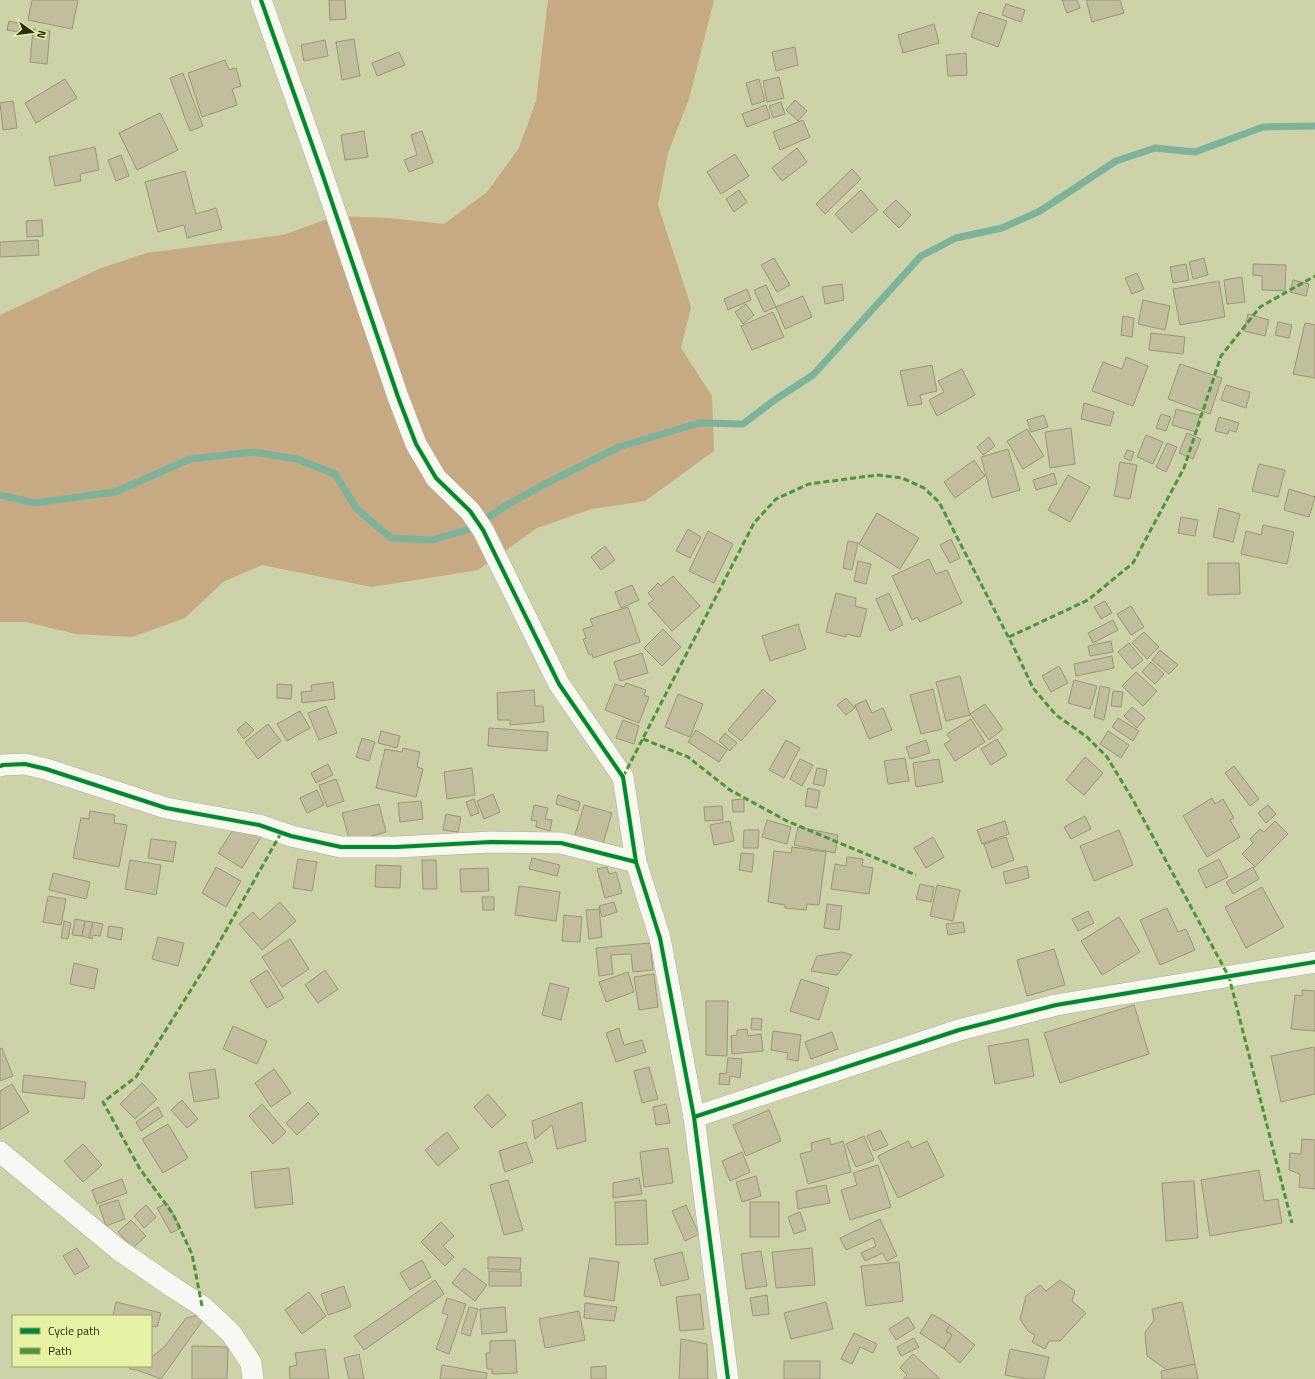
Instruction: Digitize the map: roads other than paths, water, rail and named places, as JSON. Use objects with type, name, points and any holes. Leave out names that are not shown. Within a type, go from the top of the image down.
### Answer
[{"type":"street","points":[[261,0],[321,170],[398,397],[416,444],[436,478],[470,511],[483,530],[559,684],[623,778],[636,862],[660,938],[694,1117],[728,1379]]},
{"type":"street","points":[[0,766],[3,764],[25,764],[46,769],[166,808],[259,825],[291,836],[341,847],[396,847],[491,842],[561,843],[636,862]]},
{"type":"street","points":[[694,1117],[959,1030],[1056,1005],[1315,962]]},
{"type":"street","points":[[0,1152],[119,1250],[202,1306],[230,1333],[239,1345],[251,1363],[253,1379]]},
{"type":"waterway","points":[[0,495],[34,503],[115,492],[190,459],[254,452],[297,459],[335,474],[357,509],[391,538],[432,540],[470,529],[507,505],[543,485],[619,447],[699,423],[743,424],[776,399],[813,375],[921,256],[956,238],[1002,228],[1040,211],[1116,161],[1155,148],[1195,152],[1263,127],[1315,126]]}]
